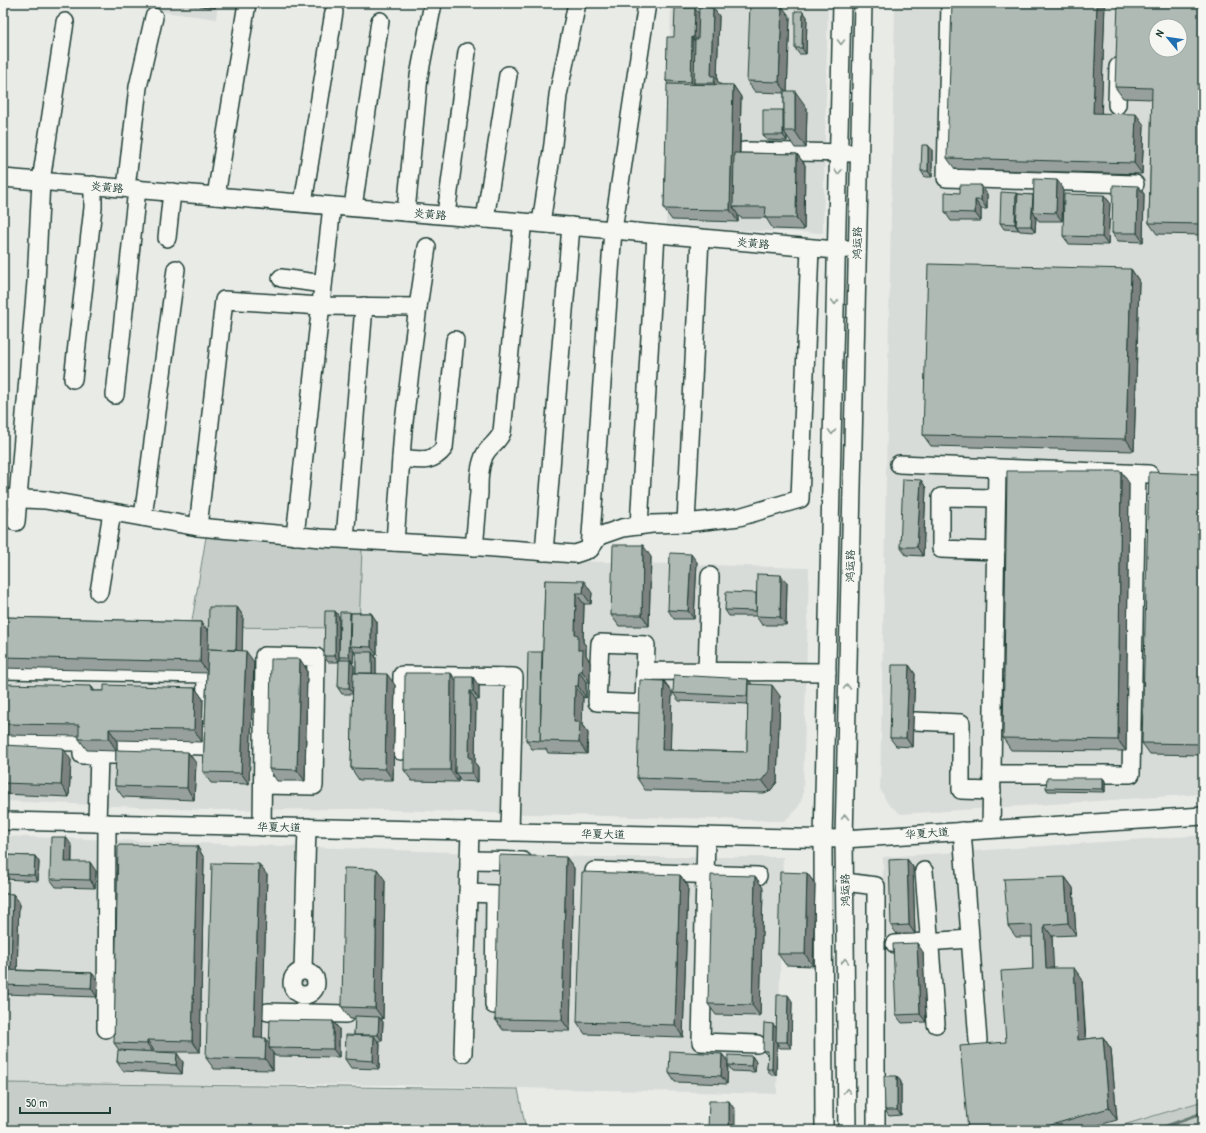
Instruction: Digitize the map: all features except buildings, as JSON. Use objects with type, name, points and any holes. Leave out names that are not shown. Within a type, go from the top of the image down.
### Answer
[{"type":"street","points":[[216,196],[247,3]]},
{"type":"street","points":[[406,212],[419,76],[433,3]]},
{"type":"street","points":[[541,223],[553,144],[558,95],[577,3]]},
{"type":"street","points":[[590,550],[613,230],[647,3]]},
{"type":"street","name":"鸿运路","points":[[824,1130],[823,839],[842,3]]},
{"type":"street","name":"鸿运路","points":[[847,1130],[844,839],[856,248],[863,3]]},
{"type":"street","points":[[950,3],[946,178],[1135,184]]},
{"type":"street","points":[[303,203],[334,12]]},
{"type":"street","points":[[115,395],[132,189],[138,87],[154,17]]},
{"type":"street","points":[[354,207],[380,21]]},
{"type":"street","points":[[16,522],[10,498],[36,282],[40,181],[65,22]]},
{"type":"street","points":[[1117,105],[1118,50]]},
{"type":"street","points":[[446,215],[467,52]]},
{"type":"street","points":[[485,219],[508,75]]},
{"type":"street","points":[[744,151],[859,153]]},
{"type":"street","name":"炎黄路","points":[[3,178],[541,223],[810,248],[836,250],[856,248]]},
{"type":"street","points":[[73,379],[93,208],[93,185]]},
{"type":"street","points":[[167,238],[172,192]]},
{"type":"street","points":[[296,536],[332,206]]},
{"type":"street","points":[[544,552],[571,226]]},
{"type":"street","points":[[474,547],[480,470],[484,457],[489,448],[500,439],[502,432],[522,230]]},
{"type":"street","points":[[639,526],[656,234]]},
{"type":"street","points":[[686,523],[700,238]]},
{"type":"street","points":[[395,542],[403,430],[418,307],[428,247]]},
{"type":"street","points":[[10,498],[45,500],[198,527],[345,540],[575,554],[590,550],[599,536],[622,528],[739,517],[800,499],[810,248]]},
{"type":"street","points":[[143,517],[176,269]]},
{"type":"street","points":[[281,278],[323,284]]},
{"type":"street","points":[[198,527],[224,300],[321,306],[418,307]]},
{"type":"street","points":[[345,540],[364,306]]},
{"type":"street","points":[[401,458],[422,460],[432,459],[439,455],[444,448],[455,340]]},
{"type":"street","points":[[899,464],[1166,475]]},
{"type":"street","points":[[992,829],[997,468]]},
{"type":"street","points":[[992,774],[1131,774],[1137,474]]},
{"type":"street","points":[[996,498],[941,496],[941,549],[996,552]]},
{"type":"street","points":[[99,592],[112,512]]},
{"type":"street","points":[[707,672],[710,576]]},
{"type":"street","points":[[262,827],[264,656],[316,657],[314,786],[263,785]]},
{"type":"street","points":[[3,670],[206,674],[205,746],[121,744],[121,755],[82,755],[82,742],[3,741]]},
{"type":"street","points":[[645,671],[827,672]]},
{"type":"street","points":[[400,751],[402,674],[514,677],[510,832]]},
{"type":"street","points":[[914,721],[961,722],[961,790],[992,791]]},
{"type":"street","points":[[99,755],[102,823],[106,1029]]},
{"type":"street","name":"华夏大道","points":[[3,821],[844,839],[1203,816]]},
{"type":"street","points":[[304,1013],[304,995],[312,992],[316,981],[313,974],[303,970],[307,828]]},
{"type":"street","points":[[463,1053],[470,831]]},
{"type":"street","points":[[962,831],[978,1041]]},
{"type":"street","points":[[706,836],[701,1042],[757,1044]]},
{"type":"street","points":[[469,860],[536,861]]},
{"type":"street","points":[[594,871],[758,876]]},
{"type":"street","points":[[924,871],[936,1024]]},
{"type":"street","points":[[844,882],[876,886],[876,1130]]},
{"type":"street","points":[[468,893],[495,894],[494,1005]]},
{"type":"street","points":[[895,944],[970,939]]},
{"type":"street","points":[[268,1012],[346,1014]]},
{"type":"shaded area","points":[[98,3],[218,3],[216,19]]},
{"type":"shaded area","points":[[671,3],[828,3],[823,233],[666,228]]},
{"type":"shaded area","points":[[895,3],[1203,3],[1203,794],[901,814],[888,804],[880,789]]},
{"type":"shaded area","points":[[206,537],[362,548],[359,628],[191,627]]},
{"type":"shaded area","points":[[362,548],[538,560],[809,568],[803,796],[799,806],[784,821],[353,809],[205,810],[3,801],[3,625],[191,627]]},
{"type":"shaded area","points":[[1203,835],[1203,1101],[1107,1130],[882,1130],[883,857]]},
{"type":"shaded area","points":[[3,836],[589,857],[783,857],[777,1094],[388,1085],[3,1083]]},
{"type":"shaded area","points":[[3,1083],[518,1089],[526,1130],[3,1130]]},
{"type":"shaded area","points":[[1203,1101],[1203,1130],[1107,1130]]},
{"type":"waterway","points":[[1156,1130],[1203,1113]]}]
